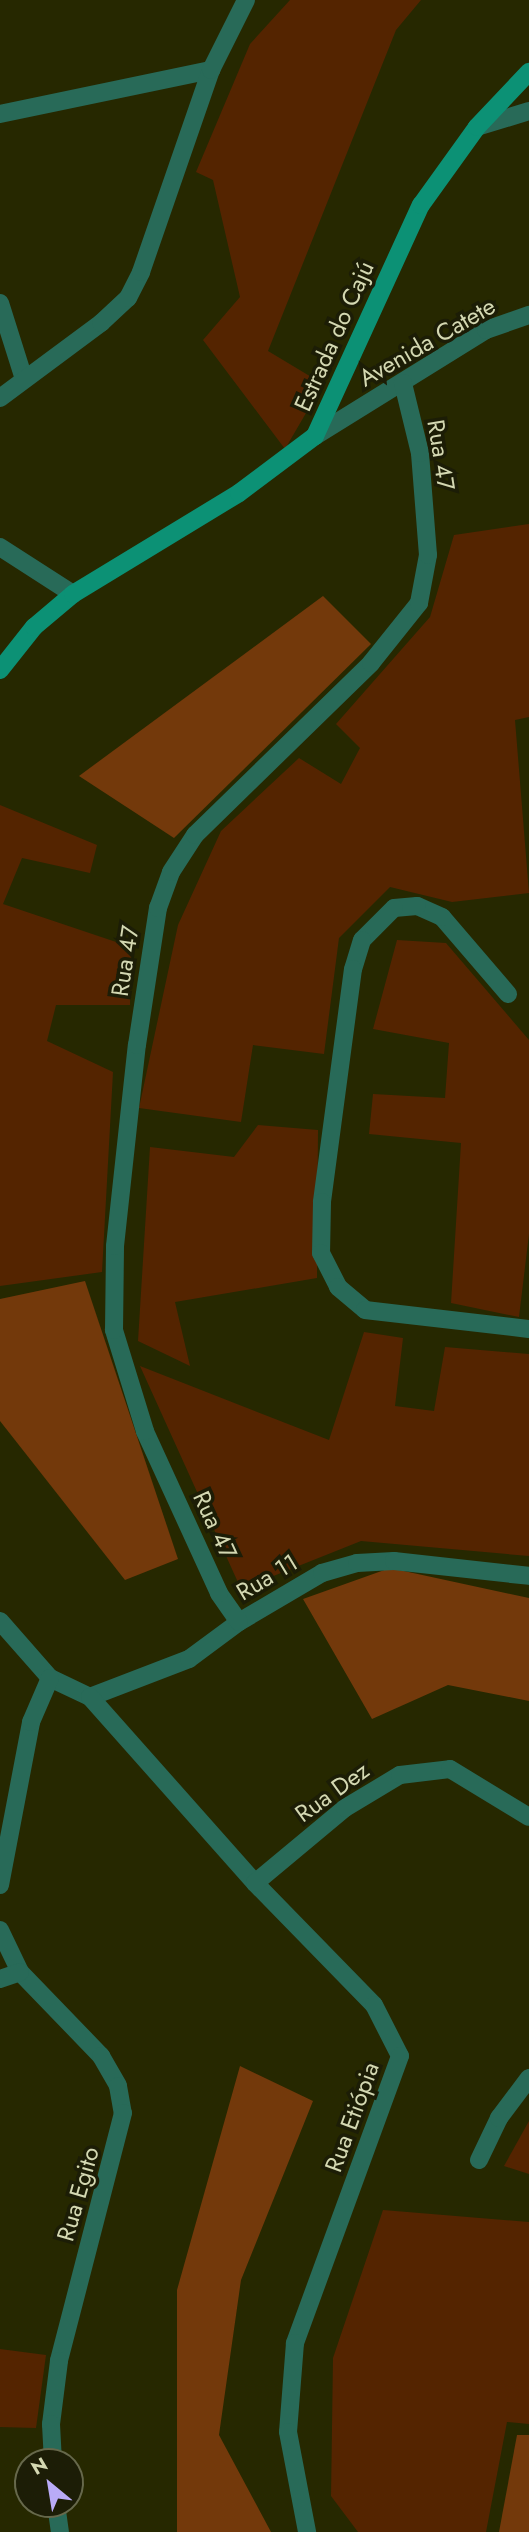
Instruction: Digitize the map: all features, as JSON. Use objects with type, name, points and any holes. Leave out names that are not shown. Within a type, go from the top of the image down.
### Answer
[{"type":"main road","name":"Estrada do Cajú","points":[[0,670],[34,627],[73,594],[239,493],[316,436],[421,205],[477,127],[529,72]]},
{"type":"street","points":[[0,398],[101,324],[128,298],[141,272],[211,70],[246,0]]},
{"type":"street","points":[[0,114],[211,70]]},
{"type":"street","points":[[477,127],[529,111]]},
{"type":"street","points":[[0,303],[24,379]]},
{"type":"street","name":"Avenida Catete","points":[[316,436],[486,330],[529,315]]},
{"type":"street","name":"Rua 47","points":[[239,1622],[219,1593],[145,1431],[114,1330],[115,1246],[137,1045],[158,908],[171,872],[195,835],[371,663],[419,603],[428,555],[420,453],[403,383]]},
{"type":"street","points":[[0,547],[73,594]]},
{"type":"street","points":[[508,994],[442,917],[417,906],[394,908],[362,940],[353,969],[326,1175],[321,1253],[338,1287],[365,1310],[529,1329]]},
{"type":"street","name":"Rua 11","points":[[90,1697],[189,1659],[239,1622],[321,1573],[357,1563],[394,1561],[529,1576]]},
{"type":"street","points":[[0,1620],[51,1678],[90,1697]]},
{"type":"street","points":[[0,1885],[31,1722],[51,1678]]},
{"type":"street","name":"Rua Etiópia","points":[[90,1697],[255,1883],[374,2005],[400,2056],[295,2343],[288,2432],[307,2532]]},
{"type":"street","name":"Rua Dez","points":[[255,1883],[374,1789],[400,1775],[450,1769],[529,1818]]},
{"type":"street","name":"Rua Egito","points":[[0,1930],[20,1972],[101,2056],[118,2086],[122,2113],[59,2361],[51,2424],[52,2448]]},
{"type":"street","points":[[0,1979],[20,1972]]},
{"type":"street","points":[[479,2160],[499,2118],[529,2078]]},
{"type":"shaded area","points":[[290,0],[421,0],[396,30],[268,351],[323,384],[285,449],[203,340],[240,297],[213,180],[196,172],[250,44]]},
{"type":"shaded area","points":[[529,524],[529,717],[515,720],[529,893],[452,902],[390,887],[339,938],[324,1054],[253,1045],[241,1122],[139,1108],[178,925],[221,831],[299,758],[341,784],[360,748],[336,724],[430,617],[454,535]]},
{"type":"shaded area","points":[[323,596],[371,644],[174,838],[79,776]]},
{"type":"shaded area","points":[[0,805],[97,845],[90,873],[22,858],[3,904],[131,947],[130,1005],[56,1005],[47,1041],[113,1072],[102,1272],[0,1286]]},
{"type":"shaded area","points":[[397,940],[446,943],[529,1040],[529,1234],[519,1317],[451,1303],[461,1143],[369,1134],[373,1094],[445,1098],[449,1043],[373,1029]]},
{"type":"shaded area","points":[[258,1125],[318,1130],[317,1278],[175,1302],[190,1366],[138,1341],[150,1147],[234,1157]]},
{"type":"shaded area","points":[[85,1281],[178,1559],[125,1580],[0,1421],[0,1299]]},
{"type":"shaded area","points":[[364,1332],[403,1338],[395,1406],[434,1411],[445,1347],[529,1354],[529,1556],[361,1541],[241,1589],[140,1366],[329,1440]]},
{"type":"shaded area","points":[[390,1568],[529,1598],[529,1701],[448,1685],[372,1719],[303,1599]]},
{"type":"shaded area","points":[[240,2066],[313,2101],[241,2280],[219,2435],[271,2532],[177,2532],[177,2290]]},
{"type":"shaded area","points":[[529,2121],[529,2174],[504,2166]]},
{"type":"shaded area","points":[[383,2210],[529,2222],[529,2424],[507,2422],[486,2532],[358,2532],[331,2496],[333,2358]]},
{"type":"shaded area","points":[[0,2349],[46,2355],[36,2428],[0,2427]]},
{"type":"shaded area","points":[[517,2435],[529,2435],[529,2532],[499,2532]]}]
